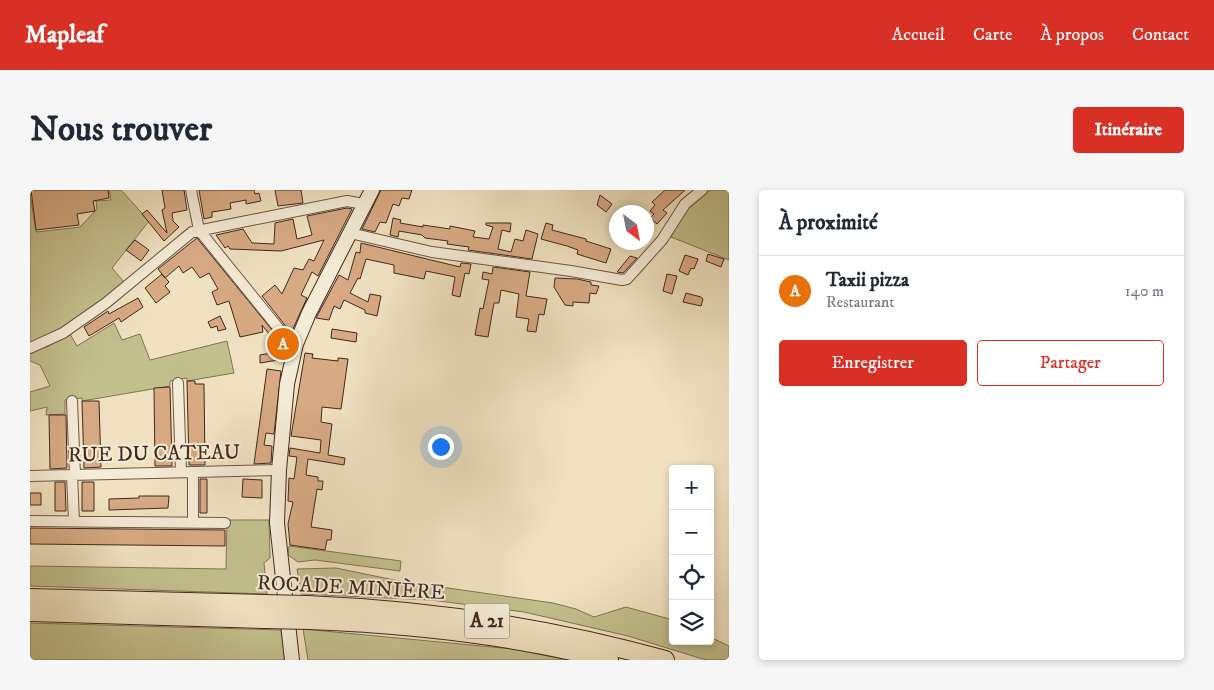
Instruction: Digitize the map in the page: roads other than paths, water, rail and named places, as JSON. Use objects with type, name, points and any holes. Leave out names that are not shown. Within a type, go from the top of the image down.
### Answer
[{"type":"highway","name":"ROCADE MINIÈRE","points":[[30,598],[265,611]]},
{"type":"highway","name":"ROCADE MINIÈRE","points":[[30,612],[308,612],[400,610],[485,620],[587,640],[665,660]]},
{"type":"highway","name":"ROCADE MINIÈRE","points":[[308,612],[393,625],[462,632],[541,645],[609,660]]},
{"type":"street","points":[[191,190],[199,230],[288,340],[296,344]]},
{"type":"street","points":[[292,660],[278,533],[279,470],[287,384],[296,344],[309,313],[372,190]]},
{"type":"street","points":[[350,233],[432,252],[622,280],[627,278],[662,240],[685,204],[702,190]]},
{"type":"street","points":[[30,348],[62,333],[106,303],[189,234],[199,230],[348,201],[364,204]]},
{"type":"street","points":[[178,383],[181,472]]},
{"type":"street","points":[[72,400],[74,521]]},
{"type":"street","name":"RUE DU CATEAU","points":[[30,476],[279,470]]},
{"type":"street","points":[[193,472],[193,523]]},
{"type":"street","points":[[30,521],[225,523]]},
{"type":"place","name":"Taxii pizza","points":[[283,344]]}]
